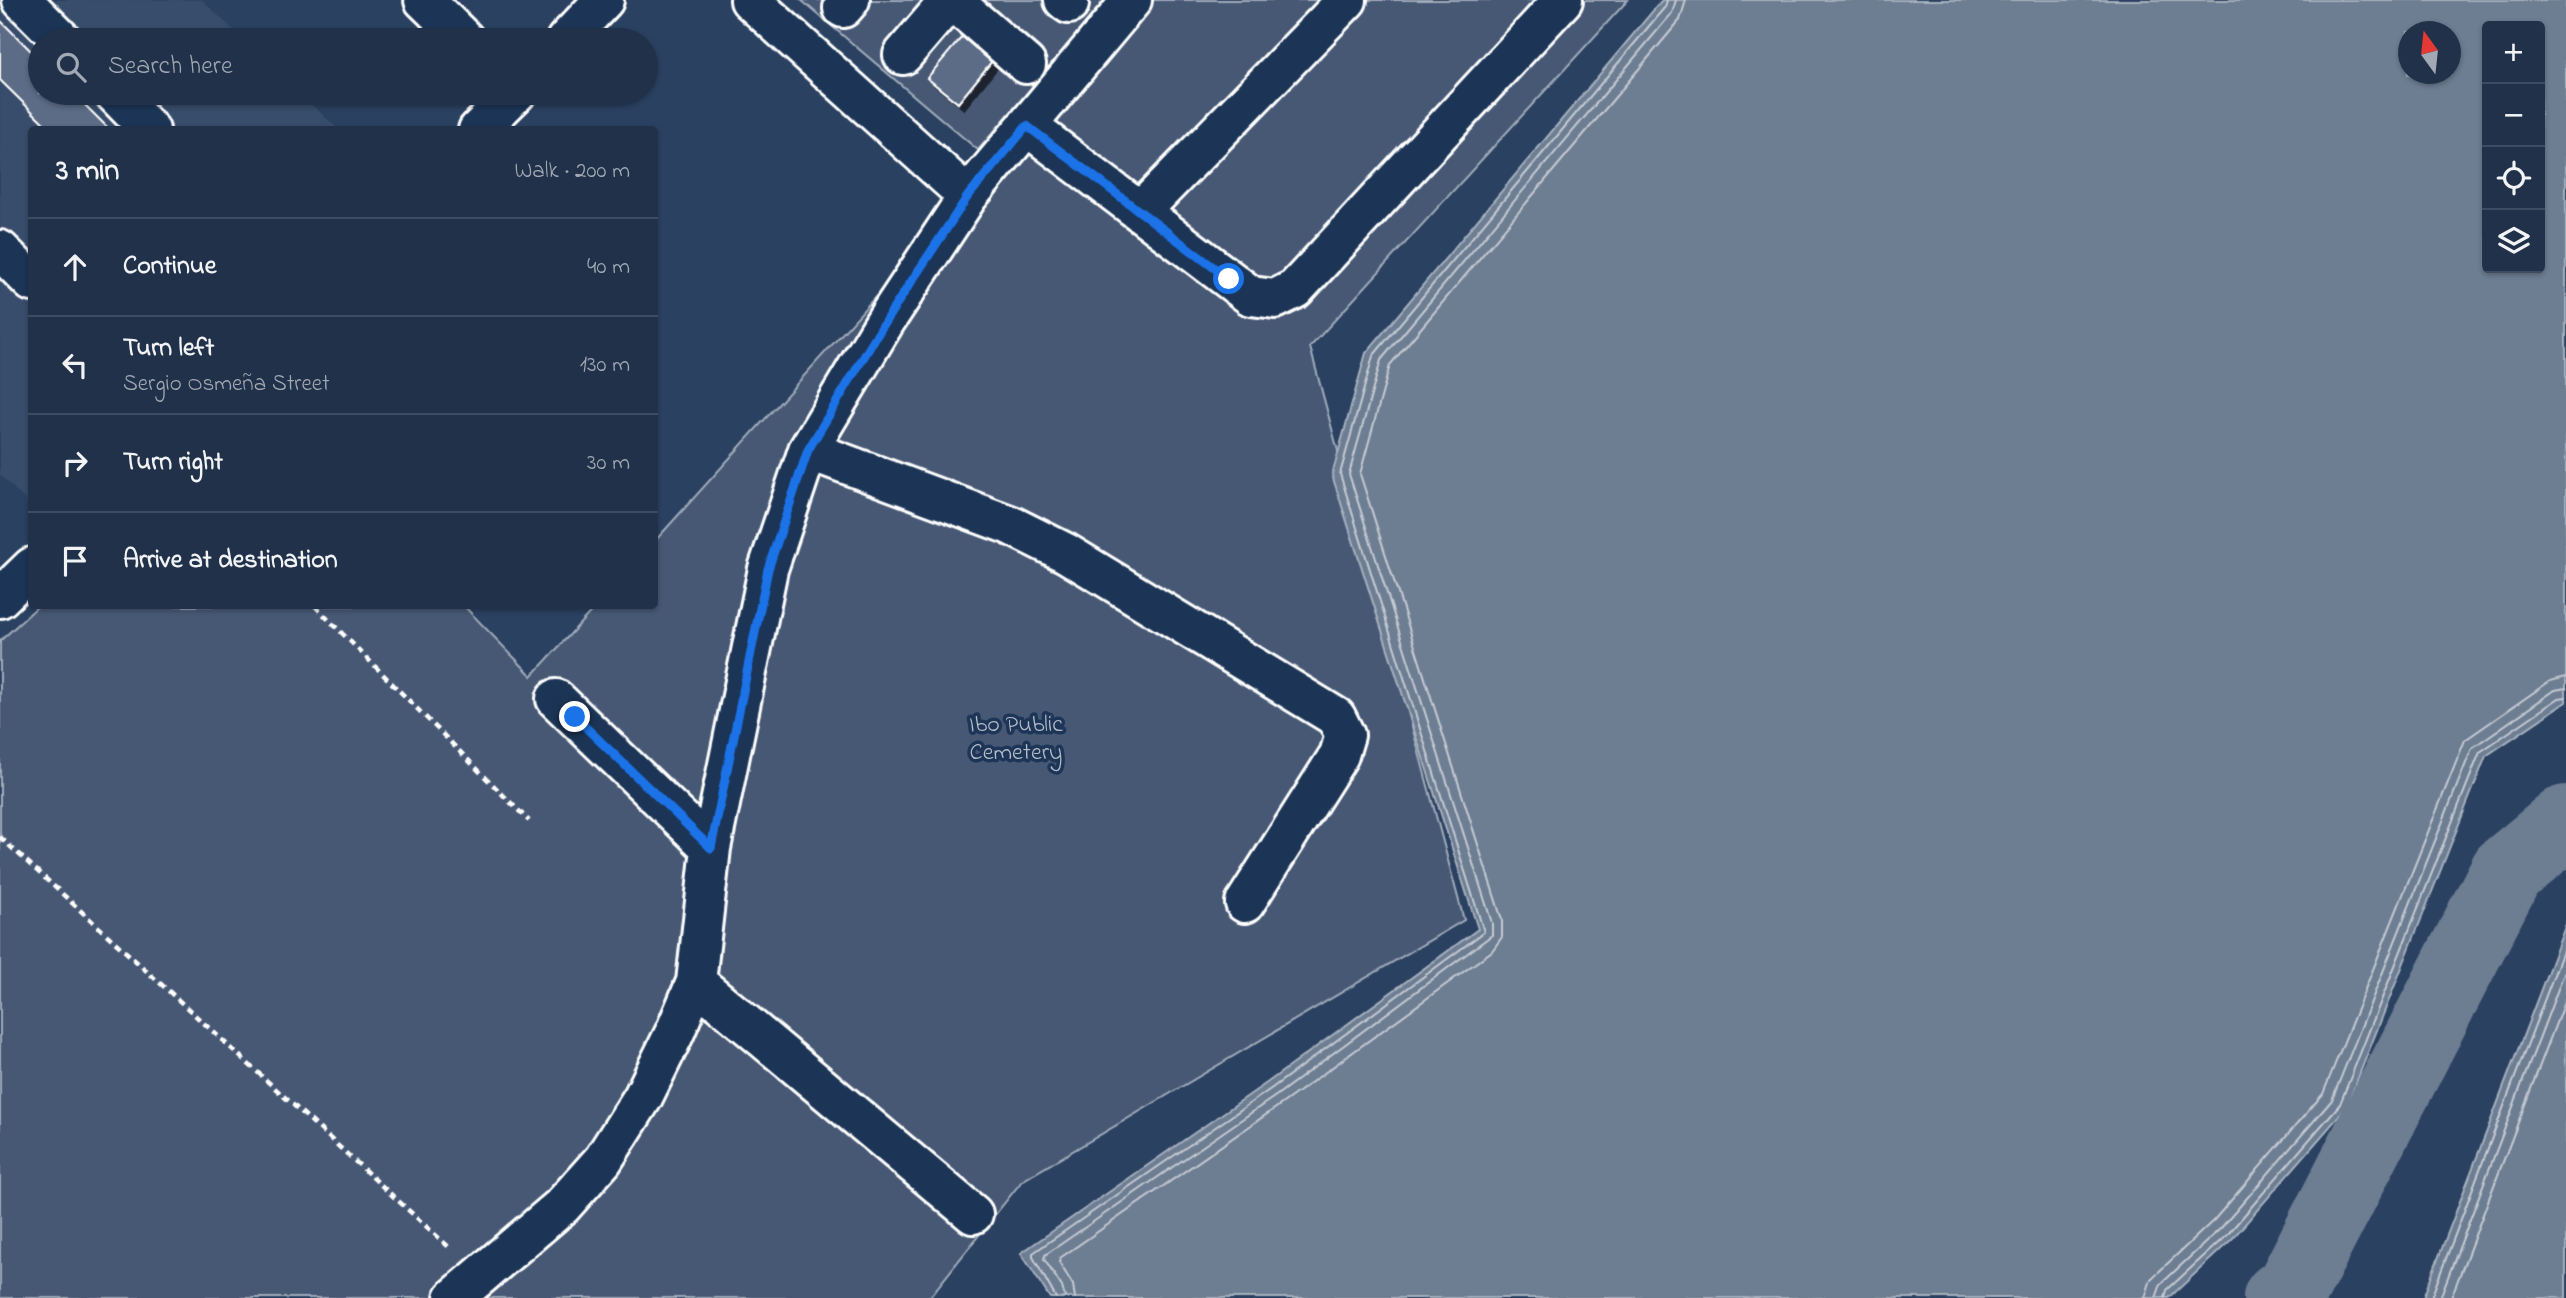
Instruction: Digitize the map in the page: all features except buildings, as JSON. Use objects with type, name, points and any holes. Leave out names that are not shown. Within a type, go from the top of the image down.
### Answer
[{"type":"main road","points":[[22,0],[50,28]]},
{"type":"main road","points":[[424,0],[453,28]]},
{"type":"main road","points":[[577,28],[604,0]]},
{"type":"main road","points":[[750,0],[968,196]]},
{"type":"main road","points":[[903,55],[951,0],[1026,64]]},
{"type":"main road","points":[[467,1287],[562,1206],[603,1160],[643,1097],[696,982],[711,848],[768,569],[808,450],[886,320],[968,196],[1132,0]]},
{"type":"main road","points":[[1140,212],[1348,0]]},
{"type":"main road","points":[[1027,126],[1251,296],[1275,299],[1295,289],[1563,0]]},
{"type":"main road","points":[[126,105],[146,126]]},
{"type":"main road","points":[[482,126],[504,105]]},
{"type":"main road","points":[[0,250],[28,278]]},
{"type":"main road","points":[[808,450],[1033,536],[1066,553],[1336,717],[1345,735],[1339,755],[1245,903]]},
{"type":"main road","points":[[0,598],[28,571]]},
{"type":"main road","points":[[555,698],[711,848]]},
{"type":"main road","points":[[696,982],[973,1214]]},
{"type":"path","points":[[318,609],[530,821]]},
{"type":"path","points":[[0,837],[467,1287]]},
{"type":"shaded area","points":[[0,0],[202,0],[231,28],[28,28],[28,105],[312,105],[335,126],[28,126],[28,503],[0,475]]},
{"type":"green space","points":[[801,0],[1107,0],[978,150]]},
{"type":"green space","name":"Ibo Public Cemetery","points":[[1143,0],[1628,0],[1310,347],[1464,920],[1022,1181],[929,1298],[0,1298],[0,641],[35,609],[467,609],[532,676],[593,609],[658,609],[658,538]]},
{"type":"water","points":[[1662,0],[2566,0],[2566,702],[2486,756],[2346,1108],[2232,1239],[2169,1298],[1050,1298],[1021,1253],[1268,1082],[1478,929],[1332,475],[1366,353]]},
{"type":"water","points":[[2566,924],[2566,1298],[2423,1298]]},
{"type":"waterway","points":[[2280,1298],[2292,1289],[2507,871],[2566,822]]},
{"type":"route","points":[[575,717],[711,848],[747,661],[768,569],[808,450],[886,320],[968,196],[1027,126],[1229,279]]}]
